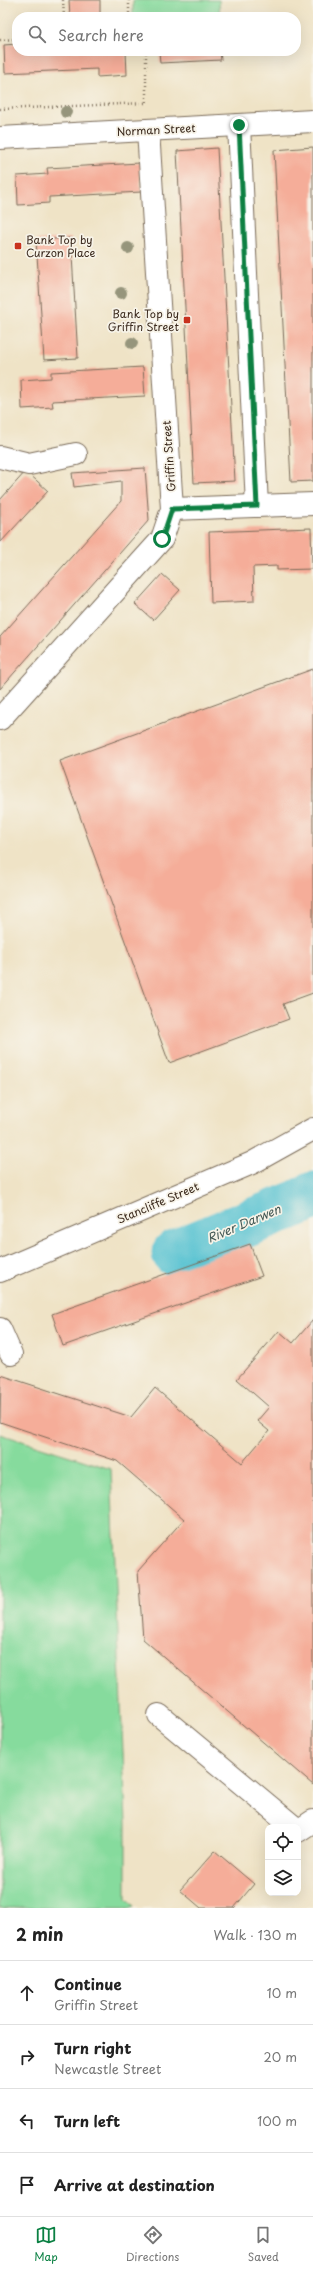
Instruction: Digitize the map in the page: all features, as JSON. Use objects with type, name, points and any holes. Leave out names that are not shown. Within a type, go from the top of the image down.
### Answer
[{"type":"street","name":"Norman Street","points":[[0,138],[313,121]]},
{"type":"street","points":[[239,125],[257,506]]},
{"type":"street","name":"Griffin Street","points":[[0,719],[162,539],[172,509],[147,130]]},
{"type":"street","points":[[0,457],[29,464],[76,454]]},
{"type":"street","points":[[172,509],[313,504]]},
{"type":"street","name":"Stancliffe Street","points":[[0,1270],[252,1163],[313,1128]]},
{"type":"street","points":[[0,1329],[11,1354]]},
{"type":"street","points":[[159,1715],[290,1824]]},
{"type":"street","points":[[301,1828],[313,1821]]},
{"type":"path","points":[[63,0],[64,12]]},
{"type":"path","points":[[129,0],[129,12]]},
{"type":"path","points":[[0,40],[12,39]]},
{"type":"path","points":[[146,56],[147,130]]},
{"type":"path","points":[[0,109],[146,103]]},
{"type":"green space","points":[[133,0],[219,0],[220,12],[133,12]]},
{"type":"green space","points":[[0,1434],[111,1469],[126,1822],[126,1898],[134,1906],[130,1908],[0,1908]]},
{"type":"building","points":[[69,0],[100,0],[100,12],[70,12]]},
{"type":"building","points":[[12,44],[12,56],[126,56],[127,75],[97,77],[97,69],[5,73],[4,45]]},
{"type":"building","points":[[159,56],[221,56],[221,60],[160,63]]},
{"type":"building","points":[[313,147],[313,481],[291,482],[274,150]]},
{"type":"building","points":[[217,148],[235,481],[194,483],[177,151]]},
{"type":"building","points":[[140,163],[141,192],[49,197],[49,203],[18,205],[17,176],[48,174],[47,168]]},
{"type":"building","points":[[71,238],[78,358],[44,360],[36,240]]},
{"type":"building","points":[[143,367],[145,396],[52,401],[53,407],[22,409],[21,380],[51,378],[51,372]]},
{"type":"building","points":[[145,468],[149,520],[0,689],[0,637],[121,501],[121,481],[74,487],[72,473]]},
{"type":"building","points":[[26,471],[48,491],[0,543],[0,500]]},
{"type":"building","points":[[311,528],[312,569],[277,570],[277,566],[253,567],[254,601],[211,603],[209,532]]},
{"type":"building","points":[[162,574],[180,590],[153,620],[135,604]]},
{"type":"building","points":[[313,669],[313,993],[283,1004],[289,1019],[169,1063],[60,761]]},
{"type":"building","points":[[250,1244],[262,1276],[63,1346],[52,1314]]},
{"type":"building","points":[[313,1320],[313,1785],[143,1639],[138,1571],[184,1519],[117,1461],[0,1422],[1,1375],[131,1417],[155,1388],[242,1463],[269,1431],[257,1421],[269,1407],[237,1379],[279,1331],[293,1343]]},
{"type":"building","points":[[215,1851],[254,1884],[234,1908],[201,1908],[180,1890]]},
{"type":"waterway","name":"River Darwen","points":[[175,1253],[298,1203],[313,1195]]},
{"type":"place","name":"Bank Top by Curzon Place","points":[[18,246]]},
{"type":"place","name":"Bank Top by Griffin Street","points":[[187,320]]},
{"type":"route","points":[[162,539],[172,509],[257,506],[239,125]]}]
